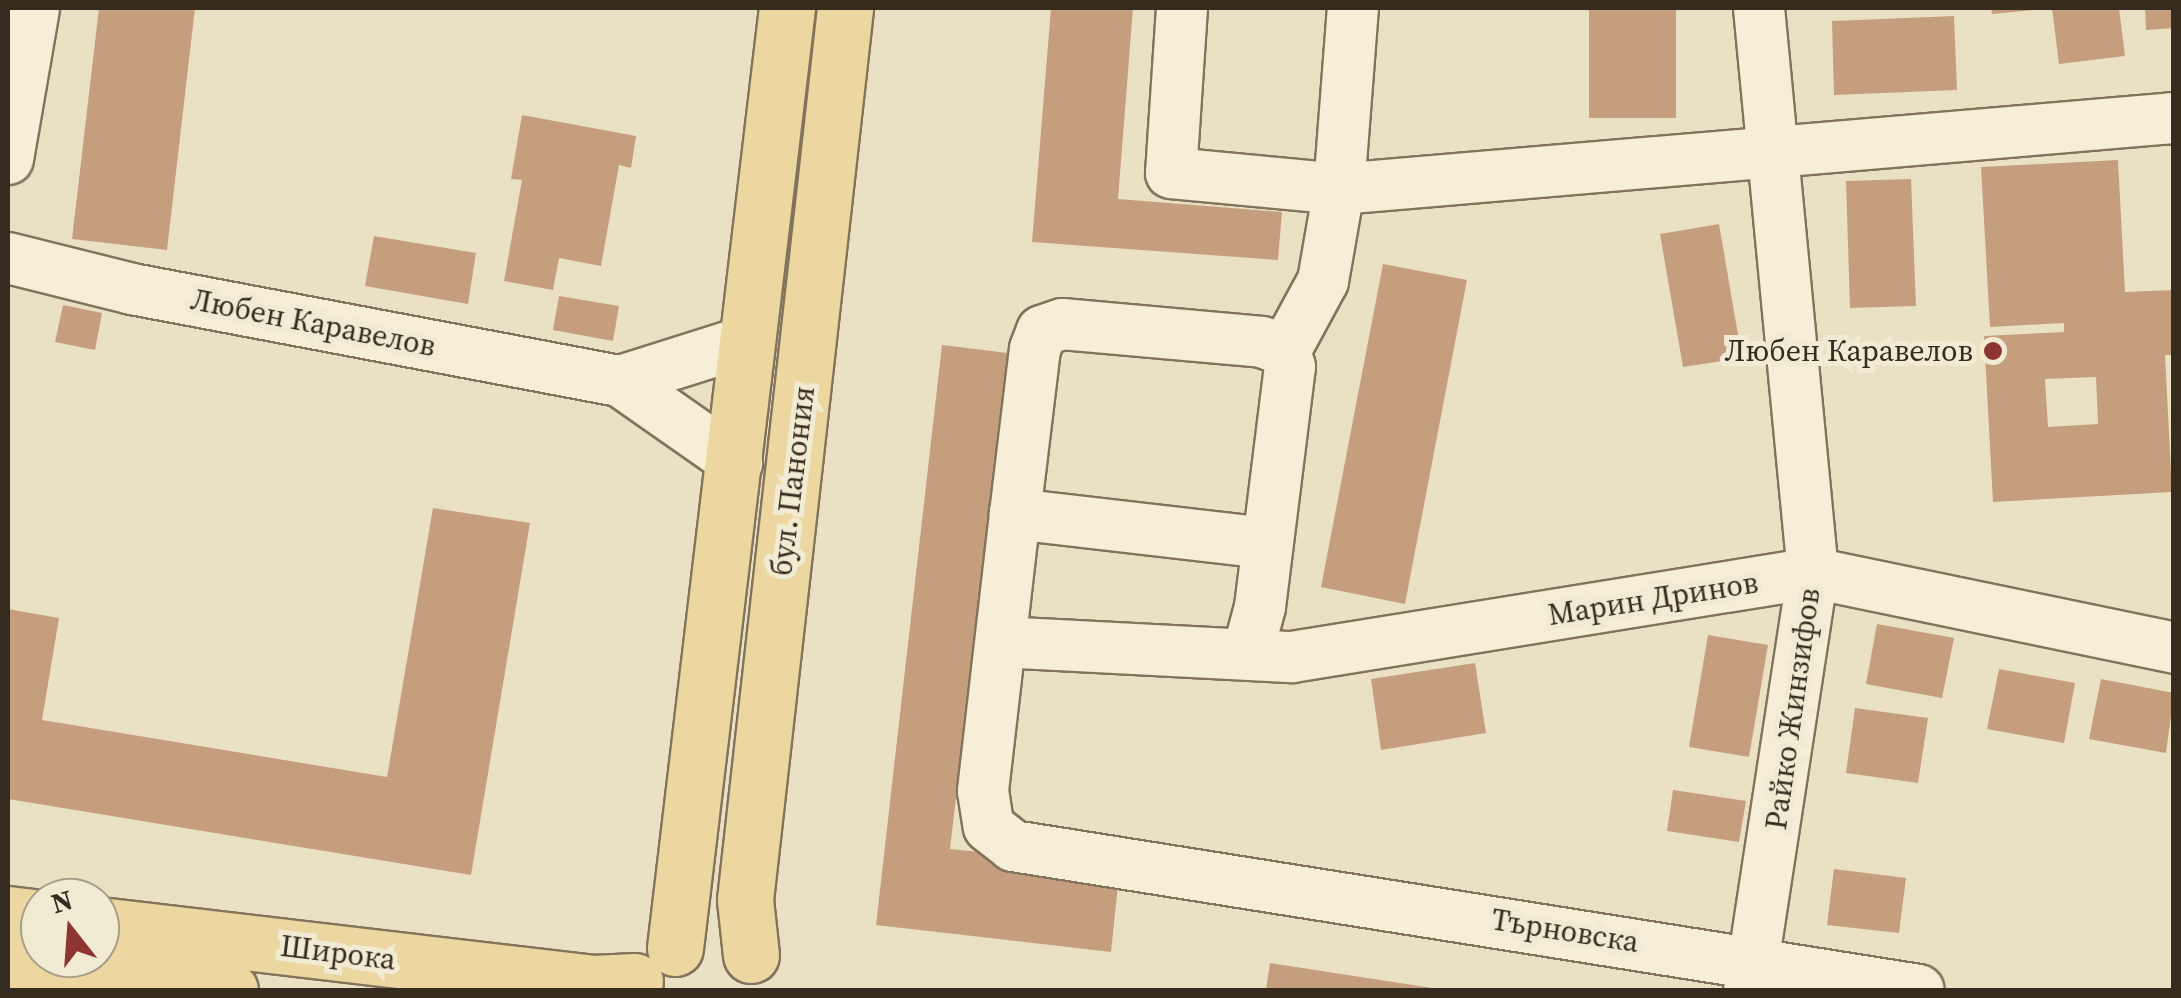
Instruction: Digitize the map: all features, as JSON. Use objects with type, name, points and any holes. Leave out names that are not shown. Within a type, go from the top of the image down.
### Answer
[{"type":"main road","name":"бул. Панония","points":[[647,973],[736,462],[786,8]]},
{"type":"main road","name":"бул. Панония","points":[[766,973],[745,900],[846,8]]},
{"type":"main road","name":"Широка","points":[[120,927],[593,982],[647,973]]},
{"type":"main road","name":"бул. Панония","points":[[647,973],[714,942],[766,973]]},
{"type":"main road","points":[[8,960],[230,990]]},
{"type":"street","points":[[8,160],[14,84],[34,8]]},
{"type":"street","points":[[1182,8],[1171,173],[1339,189],[2174,118]]},
{"type":"street","points":[[1248,652],[1290,367],[1285,350],[1323,281],[1339,189],[1353,8]]},
{"type":"street","name":"Райко Жинзифов","points":[[1752,976],[1813,573],[1759,8]]},
{"type":"street","name":"Любен Каравелов","points":[[8,258],[132,289],[620,380],[736,462]]},
{"type":"street","points":[[1000,642],[1042,331],[1062,324],[1262,342],[1285,350]]},
{"type":"street","name":"Любен Каравелов","points":[[620,380],[750,340]]},
{"type":"street","points":[[1015,514],[1266,543]]},
{"type":"street","name":"Марин Дринов","points":[[1000,642],[1248,652],[1292,658],[1813,573],[2174,648]]},
{"type":"street","name":"Търновска","points":[[1000,642],[984,791],[989,827],[1013,846],[1210,874],[1752,976],[1919,990]]},
{"type":"building","points":[[99,8],[195,8],[167,250],[72,239]]},
{"type":"building","points":[[1051,8],[1133,8],[1118,199],[1282,212],[1278,260],[1032,242]]},
{"type":"building","points":[[1589,8],[1676,8],[1676,118],[1589,118]]},
{"type":"building","points":[[1991,8],[2033,8],[2034,10],[1992,14]]},
{"type":"building","points":[[2052,8],[2119,8],[2125,56],[2059,64]]},
{"type":"building","points":[[2145,8],[2174,8],[2174,28],[2146,30]]},
{"type":"building","points":[[1954,16],[1957,90],[1834,95],[1832,21]]},
{"type":"building","points":[[522,115],[636,136],[631,168],[619,165],[601,266],[559,258],[553,290],[504,281],[522,180],[511,179]]},
{"type":"building","points":[[2118,160],[2125,292],[2174,290],[2174,355],[2165,355],[2172,492],[1993,502],[1984,336],[2064,332],[2064,323],[1990,327],[1981,167]],"holes":[[[2096,377],[2098,424],[2048,427],[2045,379]]]},
{"type":"building","points":[[1911,179],[1916,306],[1850,308],[1846,181]]},
{"type":"building","points":[[1719,224],[1742,358],[1683,367],[1660,234]]},
{"type":"building","points":[[374,236],[476,253],[468,304],[365,286]]},
{"type":"building","points":[[1383,264],[1467,280],[1405,604],[1321,587]]},
{"type":"building","points":[[559,296],[619,306],[613,341],[553,330]]},
{"type":"building","points":[[63,305],[102,313],[95,350],[55,342]]},
{"type":"building","points":[[942,345],[1008,353],[950,849],[1120,866],[1111,952],[876,925]]},
{"type":"building","points":[[433,508],[530,523],[471,875],[8,799],[8,609],[59,618],[42,720],[387,777]]},
{"type":"building","points":[[1877,624],[1954,638],[1942,698],[1866,684]]},
{"type":"building","points":[[1708,635],[1768,645],[1749,757],[1689,747]]},
{"type":"building","points":[[1475,663],[1486,733],[1381,750],[1371,679]]},
{"type":"building","points":[[1999,669],[2075,683],[2064,743],[1987,729]]},
{"type":"building","points":[[2101,679],[2174,693],[2166,753],[2089,739]]},
{"type":"building","points":[[1855,708],[1928,718],[1918,783],[1846,773]]},
{"type":"building","points":[[1673,790],[1746,801],[1739,842],[1667,831]]},
{"type":"building","points":[[1834,869],[1906,878],[1899,933],[1827,925]]},
{"type":"building","points":[[1270,963],[1432,988],[1432,990],[1266,990]]},
{"type":"place","name":"Любен Каравелов","points":[[1993,351]]}]
